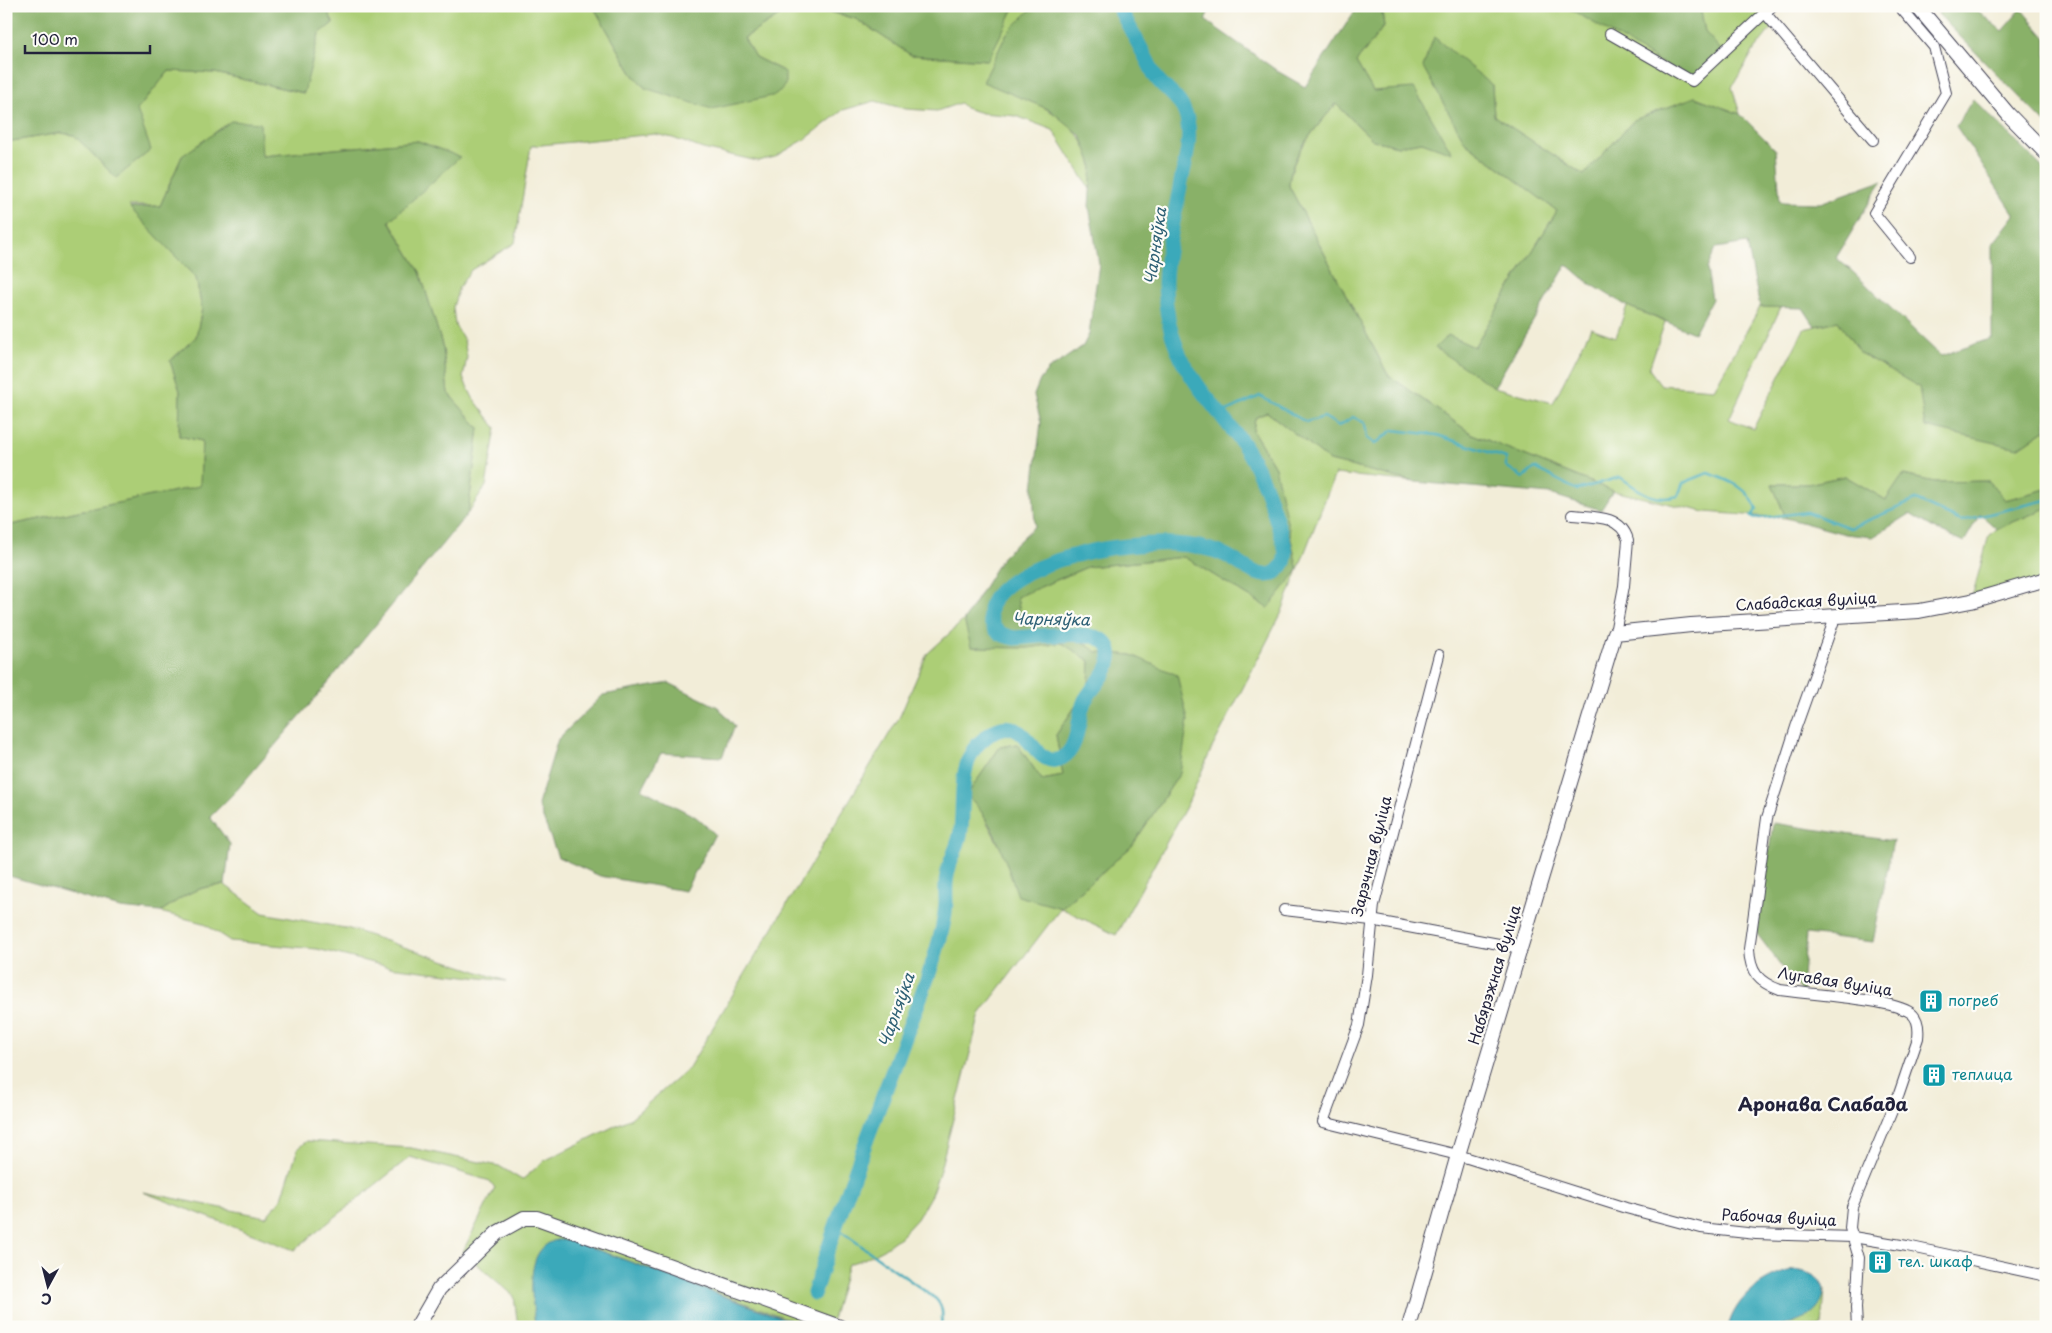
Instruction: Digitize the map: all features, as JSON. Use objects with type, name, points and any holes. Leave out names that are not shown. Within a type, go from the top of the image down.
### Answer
[{"type":"street","points":[[1899,6],[1934,47],[1946,92],[1874,213],[1910,257]]},
{"type":"street","points":[[1918,6],[2008,114],[2046,153]]},
{"type":"street","points":[[1610,34],[1692,80],[1768,10],[1873,140]]},
{"type":"street","points":[[1572,515],[1606,519],[1622,527],[1626,534],[1628,540],[1626,570],[1615,633]]},
{"type":"street","name":"Слабадская вуліца","points":[[1615,633],[1667,627],[1919,611],[1971,601],[2046,579]]},
{"type":"street","name":"Лугавая вуліца","points":[[1836,615],[1796,727],[1767,818],[1749,949],[1749,962],[1760,980],[1780,990],[1892,1006],[1912,1014],[1917,1022],[1918,1038],[1899,1094],[1852,1207],[1850,1228],[1860,1258],[1856,1308],[1858,1327]]},
{"type":"street","name":"Набярэжная вуліца","points":[[1409,1327],[1458,1155],[1615,633]]},
{"type":"street","name":"Зарэчная вуліца","points":[[1323,1122],[1359,1025],[1367,975],[1371,920],[1439,655]]},
{"type":"street","points":[[1284,910],[1371,920],[1520,948]]},
{"type":"street","name":"Рабочая вуліца","points":[[1323,1122],[1458,1155],[1626,1208],[1701,1228],[1756,1234],[1853,1237],[1907,1246],[2046,1276]]},
{"type":"street","points":[[417,1327],[439,1289],[497,1233],[524,1218],[537,1218],[840,1327]]},
{"type":"green space","points":[[6,6],[326,6],[333,23],[319,34],[304,93],[215,73],[169,71],[137,110],[151,150],[116,178],[74,135],[61,133],[6,142]]},
{"type":"green space","points":[[326,6],[593,6],[632,73],[645,88],[785,72],[755,57],[744,38],[782,14],[830,12],[856,19],[911,55],[987,60],[1015,6],[1034,6],[1007,33],[984,82],[1048,110],[1075,131],[1085,145],[1091,162],[1090,189],[1053,130],[1016,116],[982,113],[965,108],[960,103],[937,111],[906,109],[875,101],[843,110],[807,138],[775,157],[758,161],[703,149],[673,138],[655,134],[531,146],[515,243],[471,270],[459,287],[453,307],[455,325],[464,340],[467,357],[463,378],[473,398],[496,428],[486,486],[468,513],[479,428],[448,393],[443,348],[420,272],[389,220],[459,157],[418,141],[262,156],[182,156],[160,206],[129,206],[196,278],[202,309],[196,337],[170,361],[180,391],[179,436],[202,441],[200,486],[6,526],[6,142],[61,133],[74,135],[137,110],[169,71],[215,73],[303,93],[319,33],[333,23]]},
{"type":"green space","points":[[593,6],[1015,6],[988,60],[911,55],[856,19],[830,12],[782,14],[744,38],[755,57],[785,72],[785,85],[776,95],[712,109],[645,88],[632,73]]},
{"type":"green space","points":[[1034,6],[1211,6],[1205,20],[1279,72],[1305,87],[1358,6],[1381,6],[1384,26],[1356,62],[1373,91],[1414,88],[1452,153],[1422,142],[1398,146],[1373,140],[1336,104],[1299,152],[1290,175],[1289,186],[1388,375],[1472,434],[1613,491],[1601,510],[1550,494],[1415,482],[1330,461],[1267,412],[1255,418],[1253,431],[1275,467],[1298,570],[1268,608],[1184,557],[1087,567],[1017,597],[1023,625],[1058,625],[1097,652],[1132,655],[1177,675],[1188,720],[1180,773],[1132,846],[1061,908],[1018,896],[1004,856],[992,830],[985,817],[967,795],[1000,747],[1017,744],[1042,780],[1063,776],[1056,735],[1089,686],[1090,661],[1062,643],[1028,648],[971,647],[964,620],[1003,556],[1035,526],[1033,489],[1041,422],[1034,395],[1040,380],[1048,370],[1083,346],[1089,334],[1099,264],[1089,206],[1092,164],[1081,136],[1050,110],[983,82],[1007,33]]},
{"type":"green space","points":[[1381,6],[1567,6],[1705,32],[1700,6],[1772,6],[1765,13],[1774,25],[1754,50],[1732,87],[1740,114],[1695,97],[1634,120],[1584,175],[1494,116],[1492,85],[1465,142],[1557,211],[1474,347],[1448,336],[1494,387],[1553,403],[1591,328],[1616,337],[1627,306],[1665,322],[1649,369],[1661,385],[1714,389],[1760,307],[1781,307],[1729,419],[1753,429],[1804,329],[1838,321],[1860,353],[1920,387],[2018,448],[2046,429],[2046,489],[2005,500],[1989,481],[1934,482],[1904,475],[1886,500],[1845,476],[1808,484],[1772,484],[1786,518],[1705,512],[1613,491],[1472,434],[1388,375],[1289,186],[1294,163],[1299,152],[1336,104],[1373,140],[1398,146],[1422,142],[1452,152],[1373,91],[1356,62],[1384,26]]},
{"type":"green space","points":[[1565,6],[1700,6],[1705,32],[1723,52],[1692,81]]},
{"type":"green space","points":[[1942,6],[1972,6],[2002,31],[2021,9],[2046,38],[2046,124],[1938,14]]},
{"type":"green space","points":[[1434,37],[1492,85],[1494,116],[1584,175],[1634,120],[1695,97],[1740,114],[1776,150],[1780,202],[1820,203],[1882,181],[1836,258],[1941,356],[1992,338],[1992,245],[2015,215],[1956,126],[1973,99],[2046,171],[2046,429],[2018,448],[1925,427],[1919,387],[1860,353],[1838,321],[1815,326],[1803,308],[1760,307],[1747,243],[1716,248],[1707,269],[1712,299],[1694,333],[1627,306],[1589,283],[1567,264],[1494,387],[1435,348],[1448,335],[1474,347],[1557,211],[1465,142],[1423,67]]},
{"type":"green space","points":[[231,121],[260,123],[262,156],[418,141],[460,157],[389,221],[420,272],[443,348],[448,393],[479,428],[468,513],[312,702],[236,791],[210,817],[230,844],[225,885],[197,890],[160,912],[120,908],[6,875],[6,526],[200,486],[202,441],[179,436],[180,391],[170,361],[196,337],[202,309],[196,278],[130,208],[160,206],[182,156]]},
{"type":"green space","points":[[1267,412],[1330,461],[1415,482],[1335,474],[1281,614],[1211,750],[1188,803],[1116,935],[1061,908],[1132,846],[1180,773],[1132,655],[1097,652],[1058,625],[1022,625],[1017,597],[1087,567],[1184,557],[1268,608],[1275,467],[1253,431],[1255,418]]},
{"type":"green space","points":[[1903,475],[1934,482],[1989,481],[2005,500],[2046,489],[2046,508],[1997,529],[1980,514],[1964,542],[1937,530],[1910,514],[1873,537],[1845,534],[1786,518],[1772,484],[1808,484],[1845,476],[1886,500]]},
{"type":"green space","points":[[2046,508],[2046,578],[1971,601],[1989,535],[1997,529]]},
{"type":"green space","points":[[964,620],[972,647],[1028,648],[1062,643],[1090,661],[1089,686],[1056,735],[1063,776],[1042,780],[1017,744],[1000,747],[967,795],[979,807],[1000,847],[1061,908],[980,1014],[940,1170],[931,1195],[917,1219],[900,1237],[883,1249],[864,1259],[848,1264],[831,1323],[840,1327],[811,1327],[573,1241],[562,1239],[532,1286],[535,1327],[518,1327],[514,1296],[462,1253],[495,1188],[490,1181],[410,1157],[294,1250],[143,1192],[266,1217],[282,1198],[298,1148],[307,1141],[411,1148],[499,1166],[522,1180],[544,1161],[631,1118],[688,1069],[900,716],[927,654]]},
{"type":"green space","points":[[669,683],[718,707],[735,726],[722,757],[661,753],[642,789],[696,817],[715,834],[685,891],[600,876],[558,857],[538,805],[558,739],[603,695]]},
{"type":"green space","points":[[1773,823],[1893,841],[1873,942],[1806,934],[1802,993],[1757,934]]},
{"type":"green space","points":[[225,885],[263,913],[350,929],[506,981],[389,967],[317,949],[230,941],[203,923],[160,912],[197,890]]},
{"type":"green space","points":[[1825,1289],[1822,1327],[1780,1327],[1787,1322],[1812,1312],[1822,1300]]},
{"type":"water","points":[[562,1239],[573,1241],[807,1327],[535,1327],[532,1274],[535,1261],[540,1251],[549,1243]]},
{"type":"water","points":[[1792,1270],[1806,1272],[1821,1282],[1824,1294],[1820,1304],[1814,1311],[1805,1318],[1774,1328],[1728,1327],[1737,1306],[1752,1290],[1781,1273]]},
{"type":"waterway","name":"Чарняўка","points":[[814,1293],[855,1173],[938,946],[945,915],[948,870],[960,835],[964,778],[969,758],[983,739],[994,731],[1006,727],[1015,729],[1023,735],[1044,757],[1052,760],[1062,758],[1072,747],[1085,700],[1109,665],[1110,650],[1108,645],[1097,637],[1087,635],[1048,635],[1015,638],[1006,636],[996,630],[991,623],[992,602],[1003,589],[1019,577],[1039,567],[1103,549],[1159,544],[1199,547],[1225,555],[1253,572],[1268,575],[1275,573],[1284,563],[1285,547],[1264,483],[1243,444],[1184,364],[1170,329],[1166,308],[1166,267],[1172,225],[1187,151],[1189,135],[1187,119],[1182,106],[1156,78],[1118,6]]},
{"type":"waterway","points":[[1220,414],[1260,396],[1306,422],[1324,417],[1339,426],[1353,417],[1365,423],[1367,438],[1375,444],[1393,430],[1437,435],[1506,458],[1506,466],[1523,478],[1535,468],[1577,490],[1620,477],[1647,494],[1654,497],[1669,498],[1678,496],[1683,483],[1708,473],[1737,485],[1748,495],[1757,509],[1751,517],[1760,518],[1807,512],[1850,528],[1916,500],[1961,521],[2046,500]]},
{"type":"waterway","points":[[835,1227],[936,1299],[942,1312],[940,1327]]},
{"type":"place","name":"погреб","points":[[1931,1001]]},
{"type":"place","name":"теплица","points":[[1934,1075]]},
{"type":"place","name":"тел. шкаф","points":[[1880,1262]]},
{"type":"district","name":"Аронава Слабада","points":[[1823,1105]]}]
